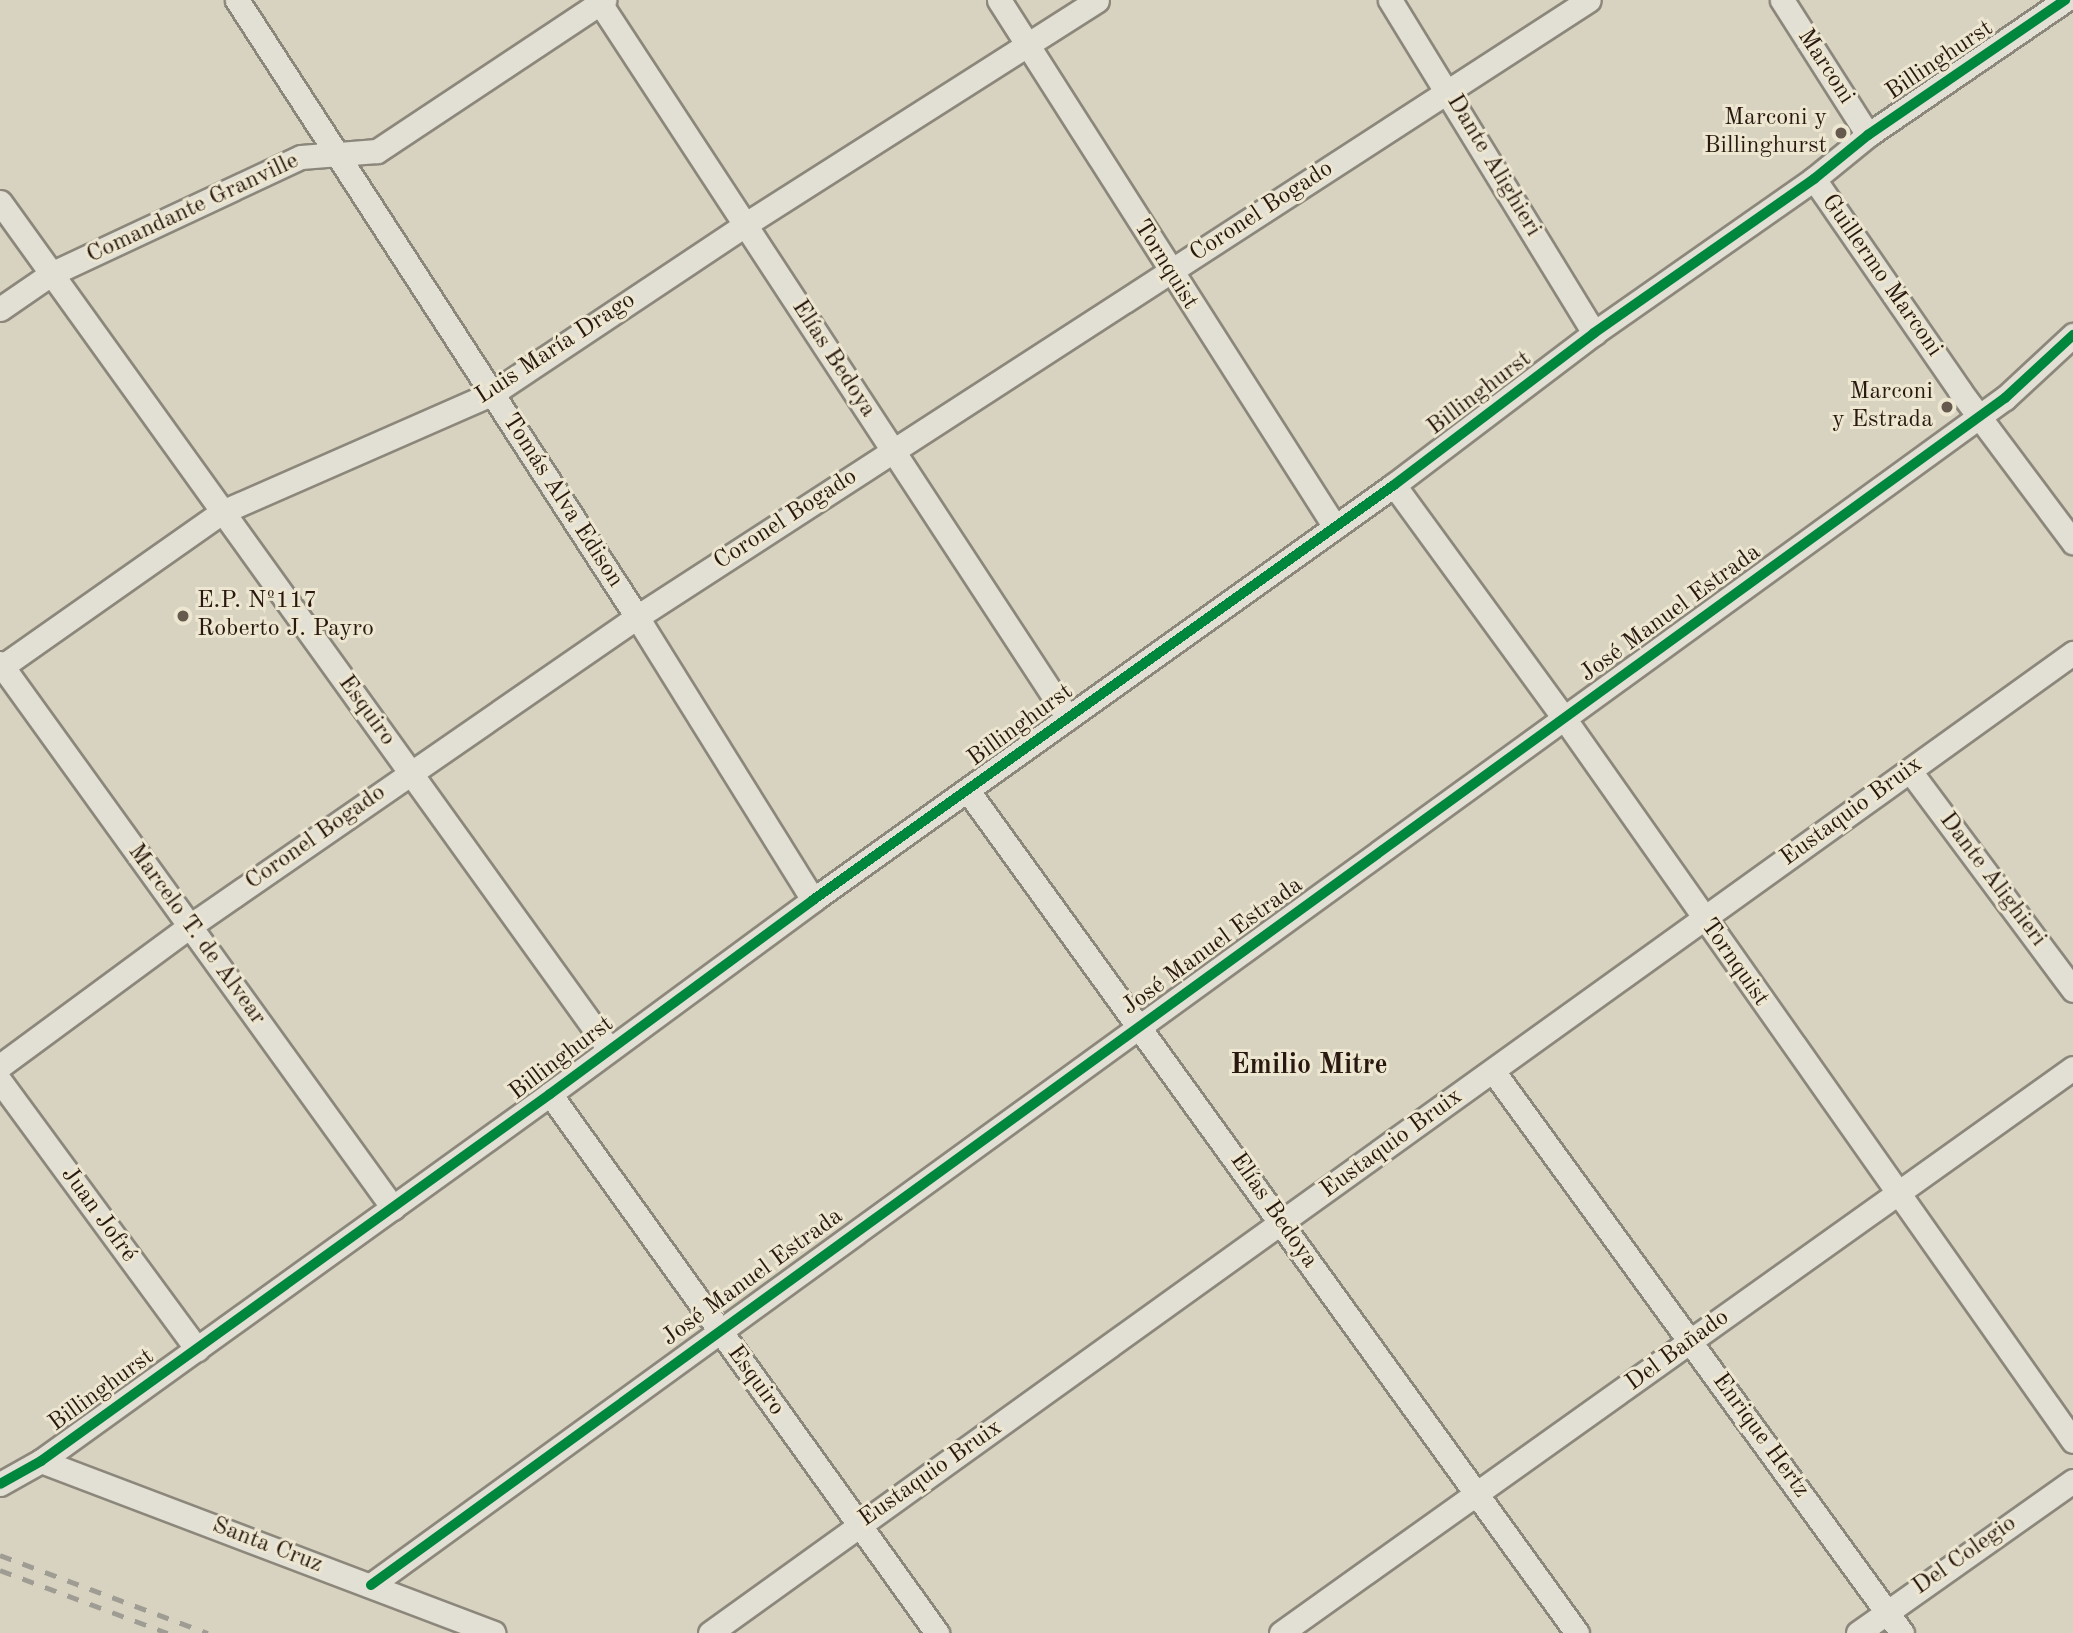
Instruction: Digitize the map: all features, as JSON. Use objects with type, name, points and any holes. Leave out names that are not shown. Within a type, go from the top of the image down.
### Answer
[{"type":"street","name":"Tomás Alva Edison","points":[[237,0],[637,617],[813,900]]},
{"type":"street","name":"Tornquist","points":[[999,0],[1170,273],[1335,527]]},
{"type":"street","name":"Luis María Drago","points":[[1,666],[222,512],[493,393],[746,224],[1097,0]]},
{"type":"street","name":"Dante Alighieri","points":[[1390,0],[1447,89],[1594,333]]},
{"type":"street","name":"Coronel Bogado","points":[[0,1066],[190,926],[637,617],[1170,273],[1447,89],[1589,0]]},
{"type":"street","name":"Marconi","points":[[1782,0],[1868,135]]},
{"type":"street","name":"Billinghurst","points":[[0,1484],[41,1461],[393,1208],[813,900],[1394,485],[1594,333],[1814,179],[1868,135],[2065,0]]},
{"type":"street","name":"Comandante Granville","points":[[0,309],[51,274],[301,157],[377,151],[600,1]]},
{"type":"street","name":"Elías Bedoya","points":[[600,1],[1068,718]]},
{"type":"street","name":"Guillermo Marconi","points":[[1814,179],[1979,416],[2073,542]]},
{"type":"street","name":"Esquiro","points":[[0,202],[609,1049]]},
{"type":"street","name":"José Manuel Estrada","points":[[371,1585],[718,1329],[1979,416],[2073,335]]},
{"type":"street","name":"Tornquist","points":[[1394,485],[1564,718],[1896,1195],[2073,1441]]},
{"type":"street","name":"Eustaquio Bruix","points":[[710,1633],[2073,653]]},
{"type":"street","name":"Marcelo T. de Alvear","points":[[1,666],[393,1208]]},
{"type":"street","name":"Dante Alighieri","points":[[1910,771],[2073,990]]},
{"type":"street","name":"Elías Bedoya","points":[[968,791],[1141,1025],[1577,1633]]},
{"type":"street","name":"Del Bañado","points":[[1281,1633],[2073,1068]]},
{"type":"street","name":"Enrique Hertz","points":[[1493,1071],[1902,1633]]},
{"type":"street","name":"Juan Jofré","points":[[0,1081],[197,1349]]},
{"type":"street","name":"Esquiro","points":[[550,1094],[937,1633]]},
{"type":"street","name":"Santa Cruz","points":[[41,1461],[493,1633]]},
{"type":"street","name":"Del Colegio","points":[[1858,1633],[2073,1481]]},
{"type":"railway","points":[[0,1555],[208,1633]]},
{"type":"railway","points":[[0,1570],[168,1633]]},
{"type":"cycle path","points":[[0,1484],[41,1461],[550,1094],[813,900],[1394,485],[1594,333],[1814,179],[1868,135],[2065,0]]},
{"type":"cycle path","points":[[371,1585],[2005,398],[2073,335]]},
{"type":"place","name":"Marconi y Billinghurst","points":[[1841,133]]},
{"type":"place","name":"Marconi y Estrada","points":[[1947,407]]},
{"type":"place","name":"E.P. Nº117 Roberto J. Payro","points":[[183,616]]},
{"type":"district","name":"Emilio Mitre","points":[[1309,1066]]}]
